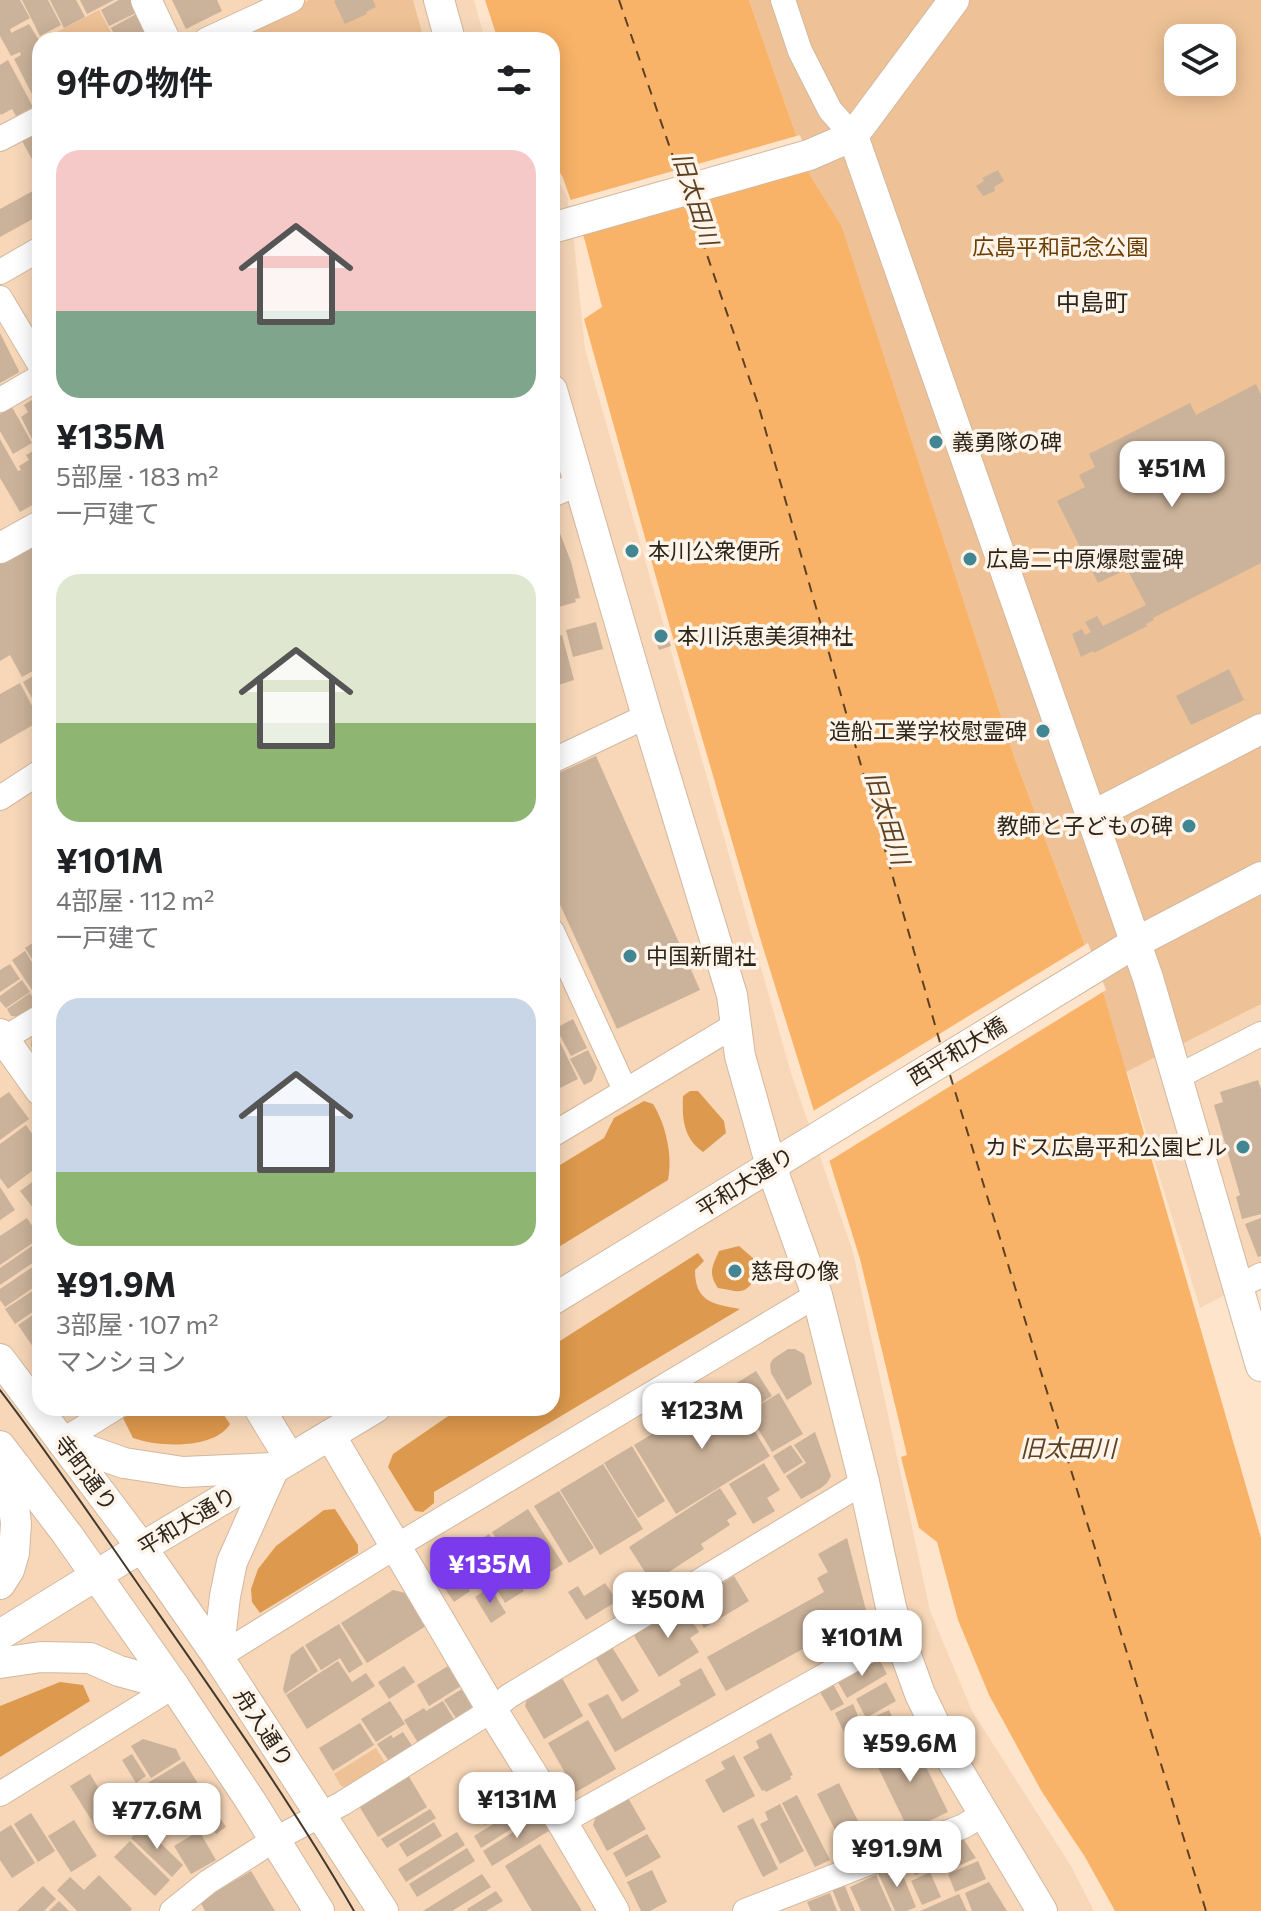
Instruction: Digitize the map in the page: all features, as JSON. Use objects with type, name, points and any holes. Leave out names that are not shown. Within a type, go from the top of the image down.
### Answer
[{"type":"street","points":[[146,0],[161,32]]},
{"type":"street","points":[[223,32],[292,0]]},
{"type":"street","points":[[439,0],[448,32]]},
{"type":"street","points":[[783,0],[798,46],[830,110],[853,136],[1092,816],[1177,1077],[1250,1281],[1261,1366]]},
{"type":"street","points":[[562,225],[809,155],[853,136],[954,0]]},
{"type":"street","points":[[0,139],[32,122]]},
{"type":"street","points":[[0,272],[32,254]]},
{"type":"street","points":[[0,298],[32,352]]},
{"type":"street","points":[[0,400],[32,382]]},
{"type":"street","points":[[560,417],[732,995],[740,1056],[771,1166],[817,1295],[899,1636],[920,1694],[953,1762],[1042,1911]]},
{"type":"street","points":[[560,492],[580,483]]},
{"type":"street","points":[[0,548],[32,530]]},
{"type":"street","points":[[560,757],[647,716]]},
{"type":"street","points":[[1092,816],[1261,729]]},
{"type":"street","points":[[0,798],[32,777]]},
{"type":"street","points":[[1135,943],[1259,879]]},
{"type":"street","name":"西平和大橋","points":[[815,1138],[1135,943]]},
{"type":"street","points":[[560,948],[625,1090]]},
{"type":"street","points":[[32,1021],[1,1038],[32,1079]]},
{"type":"street","points":[[560,1130],[737,1024]]},
{"type":"street","points":[[1177,1077],[1261,1034]]},
{"type":"street","name":"平和大通り","points":[[560,1295],[815,1138]]},
{"type":"street","points":[[218,1657],[395,1547],[817,1295]]},
{"type":"street","name":"寺町通り","points":[[0,1359],[32,1401]]},
{"type":"street","name":"寺町通り","points":[[43,1416],[142,1548]]},
{"type":"street","points":[[62,1441],[102,1416]]},
{"type":"street","points":[[218,1657],[232,1562],[282,1463],[262,1416]]},
{"type":"street","name":"平和大通り","points":[[0,1635],[362,1416]]},
{"type":"street","points":[[330,1435],[614,1911]]},
{"type":"street","points":[[62,1441],[124,1463],[183,1472],[282,1463]]},
{"type":"street","points":[[6,1464],[97,1575],[250,1800],[319,1911]]},
{"type":"street","points":[[0,1584],[9,1570],[14,1553],[16,1523],[6,1464]]},
{"type":"street","points":[[172,1911],[208,1882],[274,1840],[343,1803],[492,1710],[509,1696],[864,1482]]},
{"type":"street","name":"舟入通り","points":[[142,1548],[218,1657],[383,1911]]},
{"type":"street","points":[[562,1822],[899,1636]]},
{"type":"street","points":[[0,1663],[41,1657],[90,1658],[119,1671],[174,1686]]},
{"type":"street","points":[[0,1794],[174,1686]]},
{"type":"street","points":[[745,1911],[964,1826],[983,1814]]},
{"type":"shaded area","points":[[0,0],[474,0],[483,32],[32,32],[32,1416],[560,1416],[560,184],[570,202],[585,349],[791,1073],[853,1252],[930,1611],[972,1711],[1071,1866],[1094,1911],[0,1911]]},
{"type":"shaded area","points":[[1261,880],[1261,1276],[1200,1308],[1095,967]]},
{"type":"shaded area","points":[[690,1091],[698,1091],[724,1121],[726,1133],[703,1152],[691,1140],[685,1127],[683,1096]]},
{"type":"shaded area","points":[[644,1101],[653,1104],[665,1131],[669,1151],[668,1180],[560,1246],[560,1165],[604,1138],[614,1118]]},
{"type":"shaded area","points":[[739,1246],[753,1258],[756,1277],[744,1290],[718,1288],[712,1270],[719,1251]]},
{"type":"shaded area","points":[[698,1253],[704,1261],[695,1270],[702,1295],[714,1303],[740,1309],[434,1492],[434,1503],[423,1512],[415,1511],[388,1467],[393,1454],[448,1416],[560,1416],[560,1341]]},
{"type":"shaded area","points":[[224,1416],[230,1424],[222,1432],[199,1442],[170,1444],[133,1438],[123,1418]]},
{"type":"shaded area","points":[[335,1509],[358,1545],[358,1553],[260,1613],[252,1602],[251,1589],[258,1569],[276,1546],[324,1510]]},
{"type":"shaded area","points":[[60,1682],[83,1685],[90,1701],[0,1757],[0,1706]]},
{"type":"green space","points":[[309,0],[413,0],[422,32],[240,32]]},
{"type":"green space","name":"広島平和記念公園","points":[[749,0],[1261,0],[1261,1004],[1126,1072],[1105,998],[1015,759],[842,228],[810,175]]},
{"type":"green space","points":[[99,10],[111,32],[57,32]]},
{"type":"green space","points":[[376,1748],[387,1766],[349,1789],[341,1786],[334,1774]]},
{"type":"water","name":"旧太田川","points":[[485,0],[749,0],[810,175],[842,227],[1015,759],[1105,998],[1261,1538],[1261,1911],[1115,1911],[1085,1857],[1042,1792],[989,1695],[958,1620],[937,1542],[919,1528],[901,1457],[907,1455],[860,1259],[761,941],[584,319],[602,307],[585,241],[560,173],[560,32],[495,32]]},
{"type":"pier","points":[[800,135],[811,166],[578,233],[567,201]]},
{"type":"pier","points":[[1088,943],[1106,990],[826,1163],[810,1113]]},
{"type":"building","points":[[0,0],[20,0],[30,18],[10,29],[11,33],[29,24],[34,32],[32,94],[14,59],[21,55],[20,52],[11,56],[0,36]]},
{"type":"building","points":[[22,0],[48,0],[61,25],[48,32],[38,32]]},
{"type":"building","points":[[50,0],[76,0],[85,17],[64,28]]},
{"type":"building","points":[[80,0],[114,0],[87,14]]},
{"type":"building","points":[[119,0],[132,0],[138,12],[109,26],[101,10]]},
{"type":"building","points":[[172,0],[217,0],[222,11],[186,29]]},
{"type":"building","points":[[336,0],[373,0],[376,7],[345,24]]},
{"type":"building","points":[[136,14],[146,32],[113,32],[111,28]]},
{"type":"building","points":[[8,60],[32,105],[16,116],[12,109],[0,113],[0,65]]},
{"type":"building","points":[[32,133],[32,159],[21,139]]},
{"type":"building","points":[[998,170],[1004,181],[994,187],[995,191],[983,196],[976,186],[984,181],[982,178]]},
{"type":"building","points":[[32,191],[32,219],[0,237],[0,209]]},
{"type":"building","points":[[0,333],[19,371],[0,383]]},
{"type":"building","points":[[1256,384],[1261,394],[1261,563],[1153,618],[1147,626],[1081,657],[1072,634],[1082,629],[1085,635],[1091,632],[1085,622],[1097,616],[1103,626],[1146,605],[1127,569],[1098,583],[1057,501],[1085,487],[1079,475],[1095,467],[1089,454],[1190,403],[1196,415]]},
{"type":"building","points":[[32,400],[32,439],[21,417],[28,412],[24,405]]},
{"type":"building","points":[[12,407],[32,443],[13,454],[0,431],[0,414]]},
{"type":"building","points":[[0,439],[18,471],[21,470],[19,466],[29,460],[26,455],[32,452],[32,505],[20,512],[0,478]]},
{"type":"building","points":[[560,533],[580,598],[575,599],[576,602],[560,607]]},
{"type":"building","name":"本川公衆便所","points":[[634,541],[638,557],[630,560],[626,544]]},
{"type":"building","points":[[32,545],[32,671],[22,677],[10,655],[0,661],[0,563]]},
{"type":"building","points":[[596,622],[603,649],[573,657],[566,630]]},
{"type":"building","points":[[665,629],[671,646],[659,650],[653,632]]},
{"type":"building","points":[[560,636],[574,680],[560,684]]},
{"type":"building","points":[[1229,669],[1244,700],[1191,725],[1176,696]]},
{"type":"building","points":[[32,677],[32,698],[23,682]]},
{"type":"building","points":[[20,683],[32,706],[32,726],[0,744],[0,694]]},
{"type":"building","points":[[596,756],[700,990],[617,1029],[560,904],[560,772]]},
{"type":"building","points":[[32,943],[32,959],[25,948]]},
{"type":"building","points":[[25,951],[32,962],[32,990],[12,960]]},
{"type":"building","points":[[10,964],[20,979],[0,992],[0,970]]},
{"type":"building","points":[[22,980],[30,992],[6,1008],[0,996]]},
{"type":"building","points":[[30,993],[32,996],[32,1009],[20,1017],[11,1016],[7,1009]]},
{"type":"building","points":[[573,1019],[587,1048],[571,1056],[560,1035],[560,1026]]},
{"type":"building","points":[[560,1042],[578,1079],[560,1088]]},
{"type":"building","points":[[588,1050],[597,1068],[592,1081],[584,1085],[570,1059]]},
{"type":"building","name":"カドス広島平和公園ビル","points":[[1258,1080],[1261,1089],[1261,1214],[1242,1219],[1236,1197],[1240,1195],[1214,1105],[1223,1102],[1220,1092]]},
{"type":"building","points":[[9,1092],[29,1119],[0,1140],[0,1098]]},
{"type":"building","points":[[26,1125],[32,1134],[32,1171],[8,1189],[0,1178],[0,1144]]},
{"type":"building","points":[[32,1182],[32,1207],[20,1191]]},
{"type":"building","points":[[0,1187],[15,1210],[0,1220]]},
{"type":"building","points":[[27,1218],[32,1226],[32,1243],[0,1265],[0,1236]]},
{"type":"building","points":[[1261,1218],[1261,1256],[1258,1257],[1245,1224]]},
{"type":"building","points":[[32,1246],[32,1263],[0,1285],[0,1268]]},
{"type":"building","points":[[32,1267],[32,1288],[5,1307],[0,1300],[0,1289]]},
{"type":"building","points":[[32,1291],[32,1312],[15,1324],[5,1309]]},
{"type":"building","points":[[32,1315],[32,1345],[18,1325]]},
{"type":"building","points":[[788,1349],[804,1354],[812,1384],[787,1400],[771,1373],[770,1364]]},
{"type":"building","points":[[756,1371],[772,1396],[751,1409],[735,1384]]},
{"type":"building","points":[[728,1388],[770,1456],[676,1514],[634,1445]]},
{"type":"building","points":[[779,1393],[803,1434],[772,1452],[748,1412]]},
{"type":"building","points":[[815,1432],[831,1476],[821,1488],[801,1499],[786,1476],[806,1463],[794,1445]]},
{"type":"building","points":[[791,1445],[803,1462],[784,1474],[773,1456]]},
{"type":"building","points":[[632,1446],[665,1501],[638,1518],[604,1463]]},
{"type":"building","points":[[764,1463],[780,1490],[767,1498],[775,1511],[753,1524],[729,1484]]},
{"type":"building","points":[[603,1464],[643,1529],[600,1555],[560,1490]]},
{"type":"building","points":[[720,1488],[737,1514],[727,1520],[730,1525],[701,1544],[704,1549],[652,1583],[629,1547]]},
{"type":"building","points":[[559,1491],[594,1548],[569,1563],[534,1506]]},
{"type":"building","points":[[528,1509],[563,1564],[526,1587],[492,1532]]},
{"type":"building","points":[[489,1534],[524,1591],[505,1603],[470,1546]]},
{"type":"building","points":[[847,1538],[867,1614],[726,1691],[707,1657],[824,1592],[817,1578],[828,1572],[818,1554]]},
{"type":"building","points":[[466,1547],[479,1567],[462,1578],[470,1591],[454,1602],[439,1580],[439,1565]]},
{"type":"building","points":[[734,1576],[749,1601],[704,1628],[689,1603]]},
{"type":"building","points":[[605,1583],[617,1601],[586,1620],[568,1592],[578,1586],[584,1596]]},
{"type":"building","points":[[490,1587],[506,1613],[491,1623],[475,1597]]},
{"type":"building","points":[[393,1590],[406,1593],[426,1626],[367,1663],[341,1623]]},
{"type":"building","points":[[681,1604],[699,1632],[690,1638],[699,1652],[659,1677],[633,1634]]},
{"type":"building","points":[[339,1624],[363,1664],[349,1673],[340,1658],[321,1670],[305,1645]]},
{"type":"building","points":[[303,1646],[318,1671],[285,1694],[283,1689],[291,1655]]},
{"type":"building","points":[[612,1647],[639,1691],[622,1702],[595,1657]]},
{"type":"building","points":[[879,1659],[887,1674],[847,1698],[838,1682]]},
{"type":"building","points":[[338,1661],[352,1682],[366,1673],[375,1686],[307,1729],[286,1695]]},
{"type":"building","points":[[404,1666],[415,1682],[389,1699],[378,1682]]},
{"type":"building","points":[[448,1666],[461,1686],[429,1706],[417,1685]]},
{"type":"building","points":[[701,1668],[716,1695],[615,1752],[588,1704],[608,1694],[622,1719],[681,1685],[679,1680]]},
{"type":"building","points":[[561,1676],[583,1716],[544,1739],[525,1706],[528,1695]]},
{"type":"building","points":[[886,1682],[896,1701],[866,1718],[856,1699]]},
{"type":"building","points":[[833,1684],[844,1704],[831,1711],[820,1692]]},
{"type":"building","points":[[462,1689],[472,1705],[469,1714],[458,1721],[444,1700]]},
{"type":"building","points":[[390,1701],[405,1724],[376,1742],[361,1719]]},
{"type":"building","points":[[443,1701],[456,1723],[420,1746],[404,1720]]},
{"type":"building","points":[[853,1704],[861,1723],[889,1710],[902,1738],[856,1759],[835,1713]]},
{"type":"building","points":[[588,1720],[616,1769],[576,1792],[548,1743]]},
{"type":"building","points":[[360,1723],[374,1745],[333,1771],[319,1748]]},
{"type":"building","points":[[403,1732],[414,1749],[391,1764],[377,1744]]},
{"type":"building","points":[[771,1733],[793,1775],[766,1792],[762,1791],[743,1757],[759,1748],[756,1741]]},
{"type":"building","points":[[912,1738],[948,1812],[909,1831],[873,1757]]},
{"type":"building","points":[[143,1739],[176,1749],[181,1759],[151,1778],[131,1746]]},
{"type":"building","points":[[132,1754],[146,1776],[136,1783],[122,1760]]},
{"type":"building","points":[[734,1755],[755,1796],[723,1813],[705,1780],[725,1769],[721,1762]]},
{"type":"building","points":[[184,1761],[213,1808],[175,1832],[164,1813],[156,1818],[143,1797],[151,1793],[146,1784]]},
{"type":"building","points":[[507,1772],[515,1784],[466,1814],[459,1802]]},
{"type":"building","points":[[90,1774],[113,1812],[94,1824],[70,1786]]},
{"type":"building","points":[[408,1775],[427,1807],[378,1837],[359,1806]]},
{"type":"building","points":[[525,1781],[533,1795],[485,1825],[476,1811]]},
{"type":"building","points":[[839,1783],[865,1835],[843,1846],[817,1794]]},
{"type":"building","points":[[797,1795],[830,1860],[815,1867],[782,1803]]},
{"type":"building","points":[[628,1798],[646,1829],[607,1851],[593,1825],[597,1813]]},
{"type":"building","points":[[534,1799],[541,1810],[481,1848],[474,1836]]},
{"type":"building","points":[[780,1804],[804,1851],[780,1864],[760,1824],[768,1820],[765,1812]]},
{"type":"building","points":[[430,1809],[436,1818],[387,1848],[381,1839]]},
{"type":"building","points":[[31,1813],[55,1851],[38,1862],[14,1824]]},
{"type":"building","points":[[217,1813],[226,1827],[216,1834],[207,1820]]},
{"type":"building","points":[[542,1814],[552,1829],[492,1866],[483,1851]]},
{"type":"building","points":[[753,1818],[778,1869],[763,1877],[737,1826]]},
{"type":"building","points":[[74,1820],[97,1856],[71,1872],[48,1836]]},
{"type":"building","points":[[434,1822],[442,1836],[407,1857],[399,1844]]},
{"type":"building","points":[[11,1825],[35,1863],[12,1878],[0,1860],[0,1832]]},
{"type":"building","points":[[143,1826],[183,1865],[172,1877],[131,1838]]},
{"type":"building","points":[[199,1831],[216,1860],[191,1874],[174,1846]]},
{"type":"building","points":[[457,1832],[465,1845],[406,1882],[398,1869]]},
{"type":"building","points":[[647,1834],[661,1857],[626,1877],[613,1853]]},
{"type":"building","points":[[962,1837],[976,1858],[954,1868],[944,1845]]},
{"type":"building","points":[[130,1841],[170,1880],[155,1896],[114,1857]]},
{"type":"building","points":[[540,1844],[582,1911],[532,1911],[505,1866]]},
{"type":"building","points":[[467,1848],[475,1861],[417,1897],[409,1884]]},
{"type":"building","points":[[943,1851],[948,1865],[934,1870],[933,1867],[915,1875],[908,1859],[925,1852],[928,1857]]},
{"type":"building","points":[[978,1861],[986,1879],[955,1892],[948,1874]]},
{"type":"building","points":[[898,1864],[916,1907],[907,1911],[895,1911],[878,1873]]},
{"type":"building","points":[[652,1870],[667,1902],[650,1911],[641,1911],[627,1882]]},
{"type":"building","points":[[251,1871],[275,1911],[205,1911],[200,1901]]},
{"type":"building","points":[[930,1872],[941,1897],[922,1905],[911,1881]]},
{"type":"building","points":[[482,1874],[491,1887],[452,1911],[423,1911]]},
{"type":"building","points":[[99,1875],[132,1909],[130,1911],[77,1911],[57,1890],[70,1877],[84,1890]]},
{"type":"building","points":[[876,1875],[892,1911],[861,1911],[850,1887]]},
{"type":"building","points":[[989,1882],[1007,1911],[972,1911],[965,1893]]},
{"type":"building","points":[[844,1884],[855,1911],[841,1911],[832,1889]]},
{"type":"building","points":[[43,1886],[56,1899],[44,1911],[17,1911]]},
{"type":"building","points":[[496,1891],[503,1901],[486,1911],[468,1911],[467,1909]]},
{"type":"building","points":[[830,1893],[837,1911],[811,1911],[807,1902]]},
{"type":"building","points":[[959,1894],[967,1911],[920,1911]]},
{"type":"building","points":[[59,1901],[69,1911],[49,1911]]},
{"type":"ferry route","points":[[619,0],[680,177]]},
{"type":"ferry route","points":[[690,205],[758,404],[941,1046]]},
{"type":"ferry route","points":[[950,1075],[1206,1911]]},
{"type":"tram line","points":[[0,1390],[223,1707],[304,1828],[354,1911]]},
{"type":"place","name":"義勇隊の碑","points":[[936,442]]},
{"type":"place","name":"本川公衆便所","points":[[632,551]]},
{"type":"place","name":"広島二中原爆慰霊碑","points":[[970,559]]},
{"type":"place","name":"本川浜恵美須神社","points":[[661,636]]},
{"type":"place","name":"造船工業学校慰霊碑","points":[[1043,731]]},
{"type":"place","name":"教師と子どもの碑","points":[[1189,826]]},
{"type":"place","name":"中国新聞社","points":[[630,956]]},
{"type":"place","name":"カドス広島平和公園ビル","points":[[1243,1147]]},
{"type":"place","name":"慈母の像","points":[[735,1271]]},
{"type":"district","name":"中島町","points":[[1092,303]]}]
